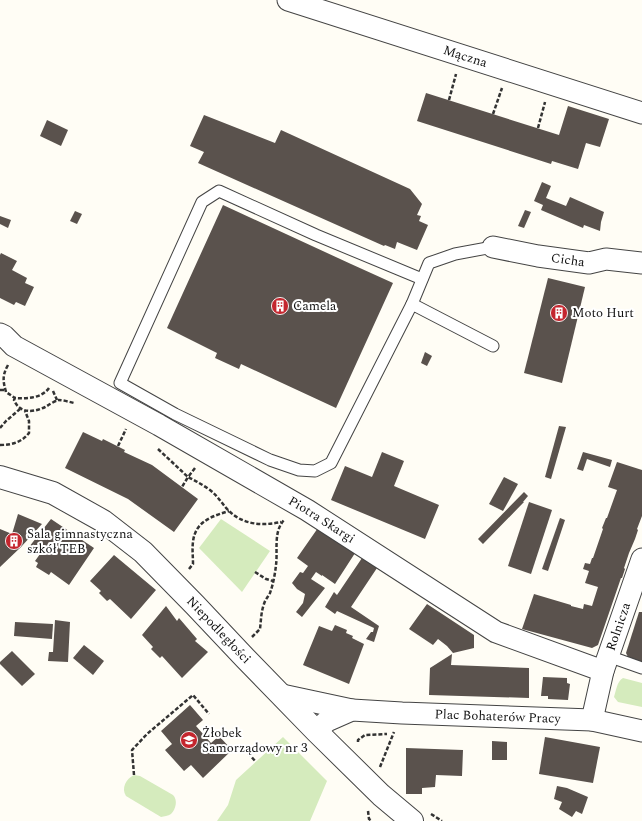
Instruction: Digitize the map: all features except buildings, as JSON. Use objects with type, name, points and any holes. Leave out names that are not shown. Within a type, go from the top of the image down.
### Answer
[{"type":"street","name":"Mączna","points":[[288,0],[642,114]]},
{"type":"street","name":"Cicha","points":[[493,246],[538,256],[589,263],[606,259],[642,263]]},
{"type":"street","name":"Piotra Skargi","points":[[0,334],[14,346],[159,425],[307,510],[496,632],[605,663]]},
{"type":"street","name":"Niepodległości","points":[[0,477],[53,493],[103,521],[143,552],[316,731],[372,787],[412,821]]},
{"type":"street","name":"Rolnicza","points":[[605,663],[642,559]]},
{"type":"street","points":[[592,720],[605,663]]},
{"type":"street","name":"Plac Bohaterów Pracy","points":[[282,695],[352,710],[402,714],[592,720],[642,731]]},
{"type":"street","name":"Plac Bohaterów Pracy","points":[[316,731],[327,721],[352,710]]},
{"type":"lane","points":[[422,279],[316,235],[219,191],[202,202],[120,383],[175,414],[270,460],[299,470],[315,471],[331,463],[412,304],[429,263],[455,254],[493,246]]},
{"type":"lane","points":[[412,304],[493,346]]},
{"type":"lane","points":[[605,663],[642,668]]},
{"type":"path","points":[[449,100],[458,68]]},
{"type":"path","points":[[493,114],[504,82]]},
{"type":"path","points":[[538,128],[546,102]]},
{"type":"path","points":[[9,365],[4,372],[3,381],[6,392],[15,398],[28,398],[42,394],[46,392],[50,385]]},
{"type":"path","points":[[0,390],[5,390]]},
{"type":"path","points":[[15,398],[14,400],[16,404],[20,409],[25,411],[40,410],[57,400],[79,405]]},
{"type":"path","points":[[0,428],[20,409]]},
{"type":"path","points":[[0,445],[15,444],[25,439],[29,433],[29,421],[25,411]]},
{"type":"path","points":[[118,446],[126,428],[132,432]]},
{"type":"path","points":[[157,449],[188,477],[210,490],[229,511],[237,517],[247,522],[257,524],[282,522]]},
{"type":"path","points":[[182,487],[196,466]]},
{"type":"path","points":[[186,571],[193,564],[193,541],[201,524],[207,519],[229,511]]},
{"type":"path","points":[[250,639],[260,629],[261,615],[264,604],[270,593],[276,565],[278,533],[282,522],[286,517]]},
{"type":"path","points":[[255,572],[266,579],[273,581]]},
{"type":"path","points":[[134,775],[132,750],[147,734],[193,695],[209,714]]},
{"type":"path","points":[[372,787],[402,714]]},
{"type":"path","points":[[248,753],[256,762]]},
{"type":"green space","points":[[221,519],[270,551],[242,592],[199,548]]},
{"type":"green space","points":[[623,678],[642,683],[642,707],[618,702],[614,697],[618,684]]},
{"type":"green space","points":[[283,737],[327,781],[310,821],[217,821],[228,805],[236,780]]},
{"type":"green space","points":[[134,775],[140,776],[175,797],[176,804],[171,814],[161,817],[126,796],[124,790],[125,784]]},
{"type":"place","name":"Camela","points":[[280,306]]},
{"type":"place","name":"Moto Hurt","points":[[559,313]]},
{"type":"place","name":"Sala gimnastyczna szkół TEB","points":[[14,541]]},
{"type":"place","name":"Żłobek Samorządowy nr 3","points":[[189,740]]}]
